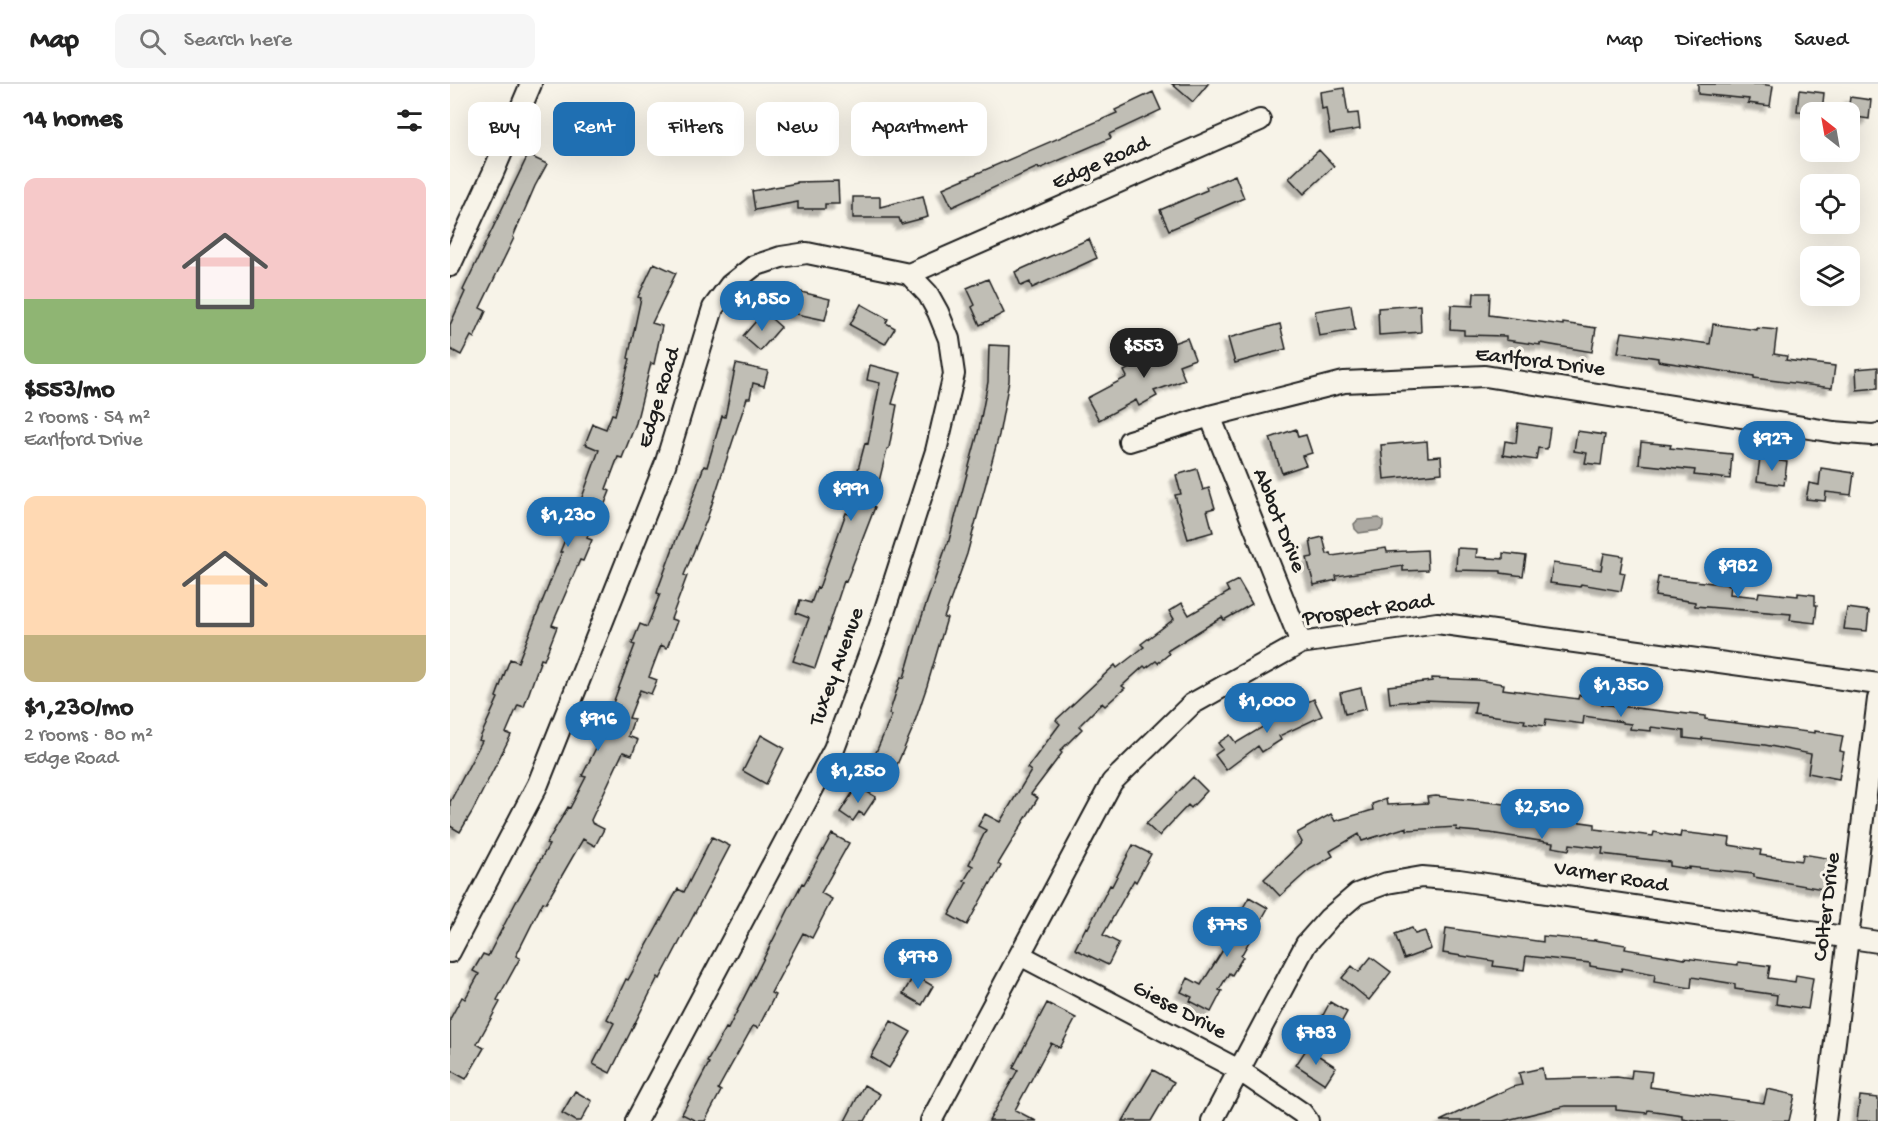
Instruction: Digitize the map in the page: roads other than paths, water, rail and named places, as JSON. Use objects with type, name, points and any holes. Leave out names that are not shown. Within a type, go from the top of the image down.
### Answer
[{"type":"street","points":[[450,266],[531,84]]},
{"type":"street","name":"Edge Road","points":[[450,952],[538,784],[665,465],[713,308],[730,285],[754,266],[781,256],[807,253],[909,274],[1260,120]]},
{"type":"street","name":"Tuxey Avenue","points":[[636,1121],[834,749],[879,628],[926,484],[954,374],[950,339],[938,312],[928,294],[909,274]]},
{"type":"street","name":"Earlford Drive","points":[[1129,441],[1344,381],[1485,376],[1834,432],[1878,434]]},
{"type":"street","name":"Abbot Drive","points":[[1210,417],[1301,643]]},
{"type":"street","name":"Prospect Road","points":[[931,1121],[1112,782],[1192,704],[1301,643],[1437,623],[1878,684]]},
{"type":"street","name":"Colter Drive","points":[[1825,1121],[1878,699]]},
{"type":"street","name":"Varner Road","points":[[1212,1121],[1306,944],[1329,918],[1357,894],[1387,883],[1422,877],[1459,880],[1878,942]]},
{"type":"street","name":"Giese Drive","points":[[1020,955],[1239,1070],[1302,1113],[1308,1121]]}]
